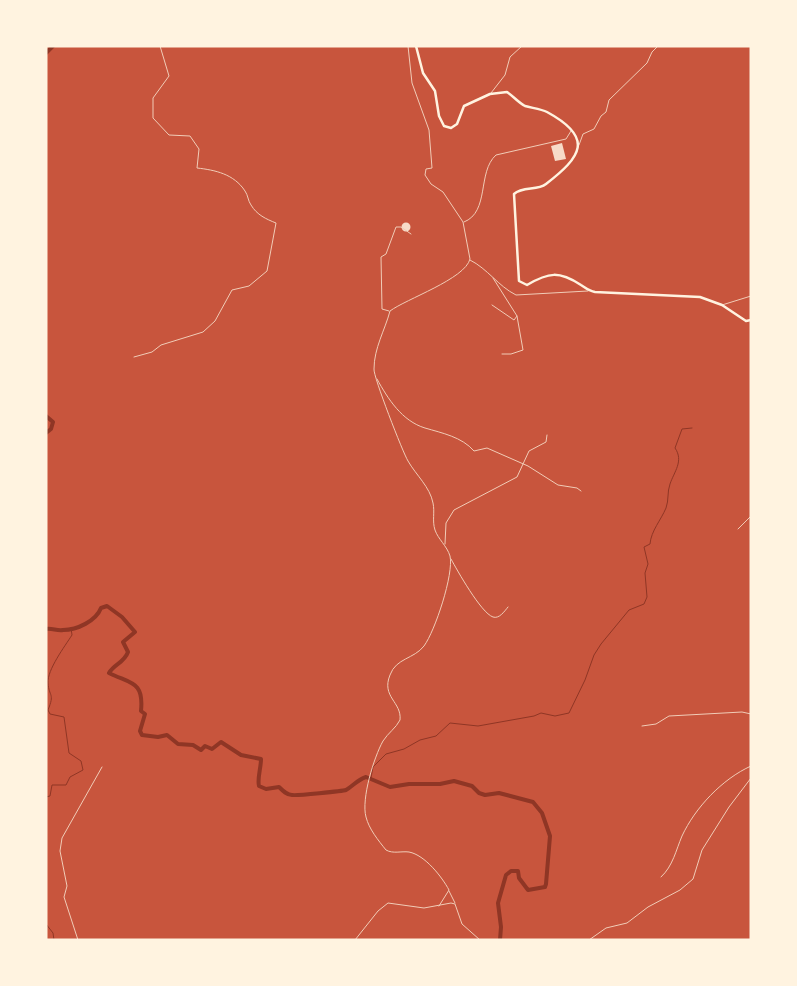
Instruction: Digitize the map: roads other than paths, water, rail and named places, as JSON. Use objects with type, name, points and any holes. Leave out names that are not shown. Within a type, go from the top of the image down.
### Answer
[{"type":"main road","points":[[416,46],[423,73],[435,91],[439,116],[444,126],[451,128],[457,124],[464,106],[490,94],[507,92],[523,105],[545,111],[572,130],[578,146],[571,164],[543,186],[518,191],[514,194],[517,276],[519,282],[526,285],[543,276],[559,274],[588,291],[700,297],[722,305],[743,319],[751,320]]},
{"type":"street","points":[[134,357],[152,352],[161,345],[202,332],[212,324],[232,290],[249,286],[267,271],[276,223],[262,218],[250,205],[245,190],[229,176],[214,170],[196,168],[199,149],[190,136],[169,135],[153,118],[153,98],[169,76],[160,46]]},
{"type":"street","points":[[408,46],[412,83],[429,130],[432,168],[426,169],[426,175],[431,184],[443,192],[463,222],[470,259],[469,263],[450,279],[390,311],[378,342],[373,371],[394,407],[415,422],[458,439],[474,451],[487,448],[524,465],[558,485],[577,488],[581,491]]},
{"type":"street","points":[[490,94],[505,75],[510,57],[522,46]]},
{"type":"street","points":[[578,146],[583,134],[594,129],[601,116],[606,112],[609,100],[647,63],[652,52],[658,46]]},
{"type":"street","points":[[463,222],[470,219],[477,210],[489,163],[496,155],[566,139],[572,130]]},
{"type":"street","points":[[390,311],[382,309],[381,257],[386,254],[396,227],[411,234]]},
{"type":"street","points":[[470,259],[480,264],[506,290],[516,294],[588,291]]},
{"type":"street","points":[[492,277],[517,316],[523,350],[502,354]]},
{"type":"street","points":[[722,305],[751,296]]},
{"type":"street","points":[[492,305],[514,320],[517,316]]},
{"type":"street","points":[[376,376],[407,460],[422,481],[434,503],[435,531],[472,594],[490,615],[494,618],[500,616],[508,608]]},
{"type":"street","points":[[445,546],[446,523],[454,510],[517,477],[529,451],[546,442],[547,435]]},
{"type":"street","points":[[738,529],[751,516]]},
{"type":"street","points":[[450,557],[443,601],[424,647],[399,661],[389,677],[388,691],[392,701],[398,707],[400,720],[384,739],[373,761],[365,816],[380,843],[389,852],[410,852],[420,857],[442,879],[449,890],[462,924],[480,940]]},
{"type":"street","points":[[642,726],[656,724],[669,716],[742,712],[751,714]]},
{"type":"street","points":[[662,877],[668,870],[690,820],[723,784],[751,766]]},
{"type":"street","points":[[78,940],[64,897],[67,886],[60,851],[62,838],[102,767]]},
{"type":"street","points":[[589,940],[606,928],[627,923],[648,907],[680,890],[693,879],[702,850],[729,807],[751,778]]},
{"type":"street","points":[[439,906],[449,890]]},
{"type":"street","points":[[355,940],[378,911],[388,903],[415,907],[455,904]]},
{"type":"street","points":[[473,940],[474,936]]},
{"type":"waterway","points":[[46,53],[53,46]]},
{"type":"waterway","points":[[46,416],[53,422],[51,429],[46,433]]},
{"type":"waterway","points":[[371,778],[373,767],[386,754],[404,749],[420,740],[436,736],[450,723],[478,726],[534,716],[541,713],[555,716],[569,713],[585,680],[594,655],[601,644],[629,610],[644,604],[647,597],[645,573],[648,564],[644,547],[650,544],[654,530],[666,508],[669,487],[679,457],[675,448],[682,429],[692,428]]},
{"type":"waterway","points":[[46,629],[68,630],[80,626],[95,617],[101,608],[107,606],[122,617],[135,632],[123,642],[128,652],[126,656],[109,673],[130,682],[138,689],[141,711],[145,714],[140,731],[142,735],[158,737],[167,735],[178,744],[193,745],[201,750],[205,746],[212,749],[221,742],[241,755],[261,759],[259,786],[266,789],[279,787],[290,795],[346,790],[366,777],[390,787],[409,784],[440,784],[454,781],[472,786],[479,793],[485,795],[499,793],[533,802],[542,813],[550,836],[546,884],[545,887],[528,890],[519,878],[518,871],[511,871],[506,875],[498,903],[501,927],[500,940]]},
{"type":"waterway","points":[[46,797],[50,796],[52,785],[66,785],[70,777],[83,770],[81,761],[69,753],[64,717],[50,714],[48,710],[51,698],[48,678],[57,658],[72,635],[71,628]]},
{"type":"waterway","points":[[46,924],[53,933],[54,940]]}]
